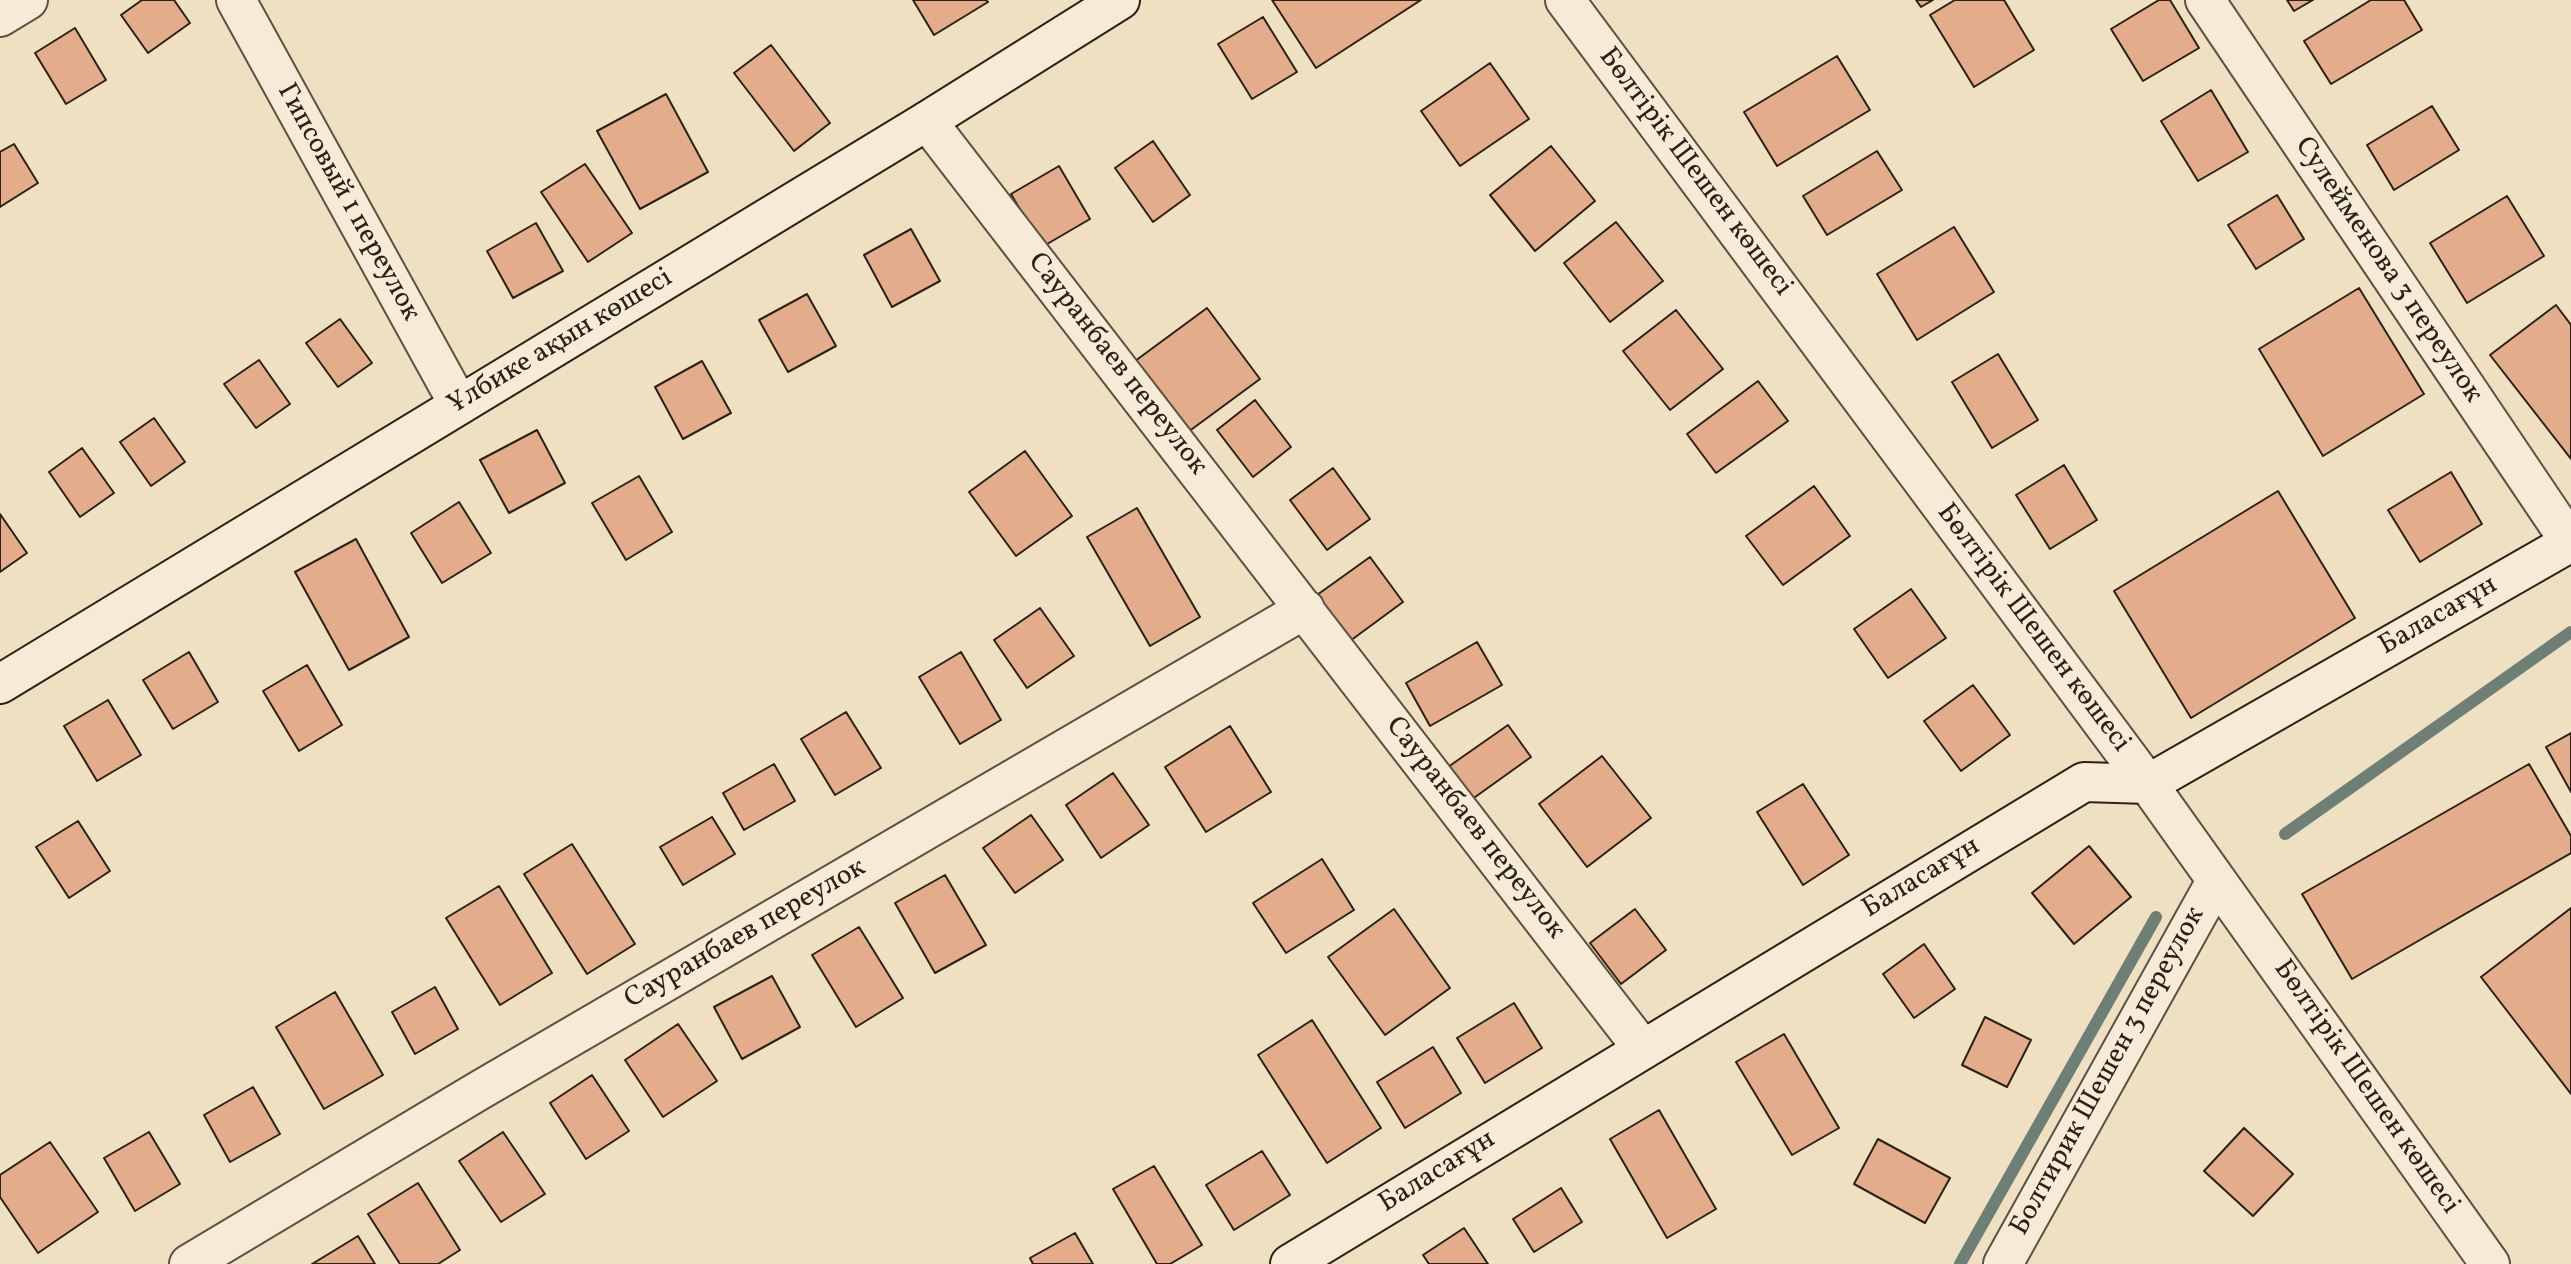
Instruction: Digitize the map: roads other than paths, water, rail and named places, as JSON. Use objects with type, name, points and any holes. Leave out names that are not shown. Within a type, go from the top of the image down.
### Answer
[{"type":"street","points":[[0,17],[29,0]]},
{"type":"street","name":"Гипсовый 1 переулок","points":[[236,0],[459,405]]},
{"type":"street","name":"Ұлбике ақын көшесі","points":[[0,684],[927,121],[1120,0]]},
{"type":"street","name":"Бөлтірік Шешен көшесі","points":[[1565,0],[2148,784],[2490,1264]]},
{"type":"street","name":"Сулейменова 3 переулок","points":[[2204,0],[2571,542]]},
{"type":"street","name":"Сауранбаев переулок","points":[[927,121],[1642,1048]]},
{"type":"street","name":"Баласағұн","points":[[1290,1264],[2084,782],[2148,784],[2571,542]]},
{"type":"street","name":"Сауранбаев переулок","points":[[189,1264],[480,1090],[1305,610]]},
{"type":"street","name":"Болтирик Шешен 3 переулок","points":[[2003,1264],[2216,881]]},
{"type":"waterway","points":[[2285,834],[2571,632]]},
{"type":"waterway","points":[[1960,1264],[2156,917]]}]
